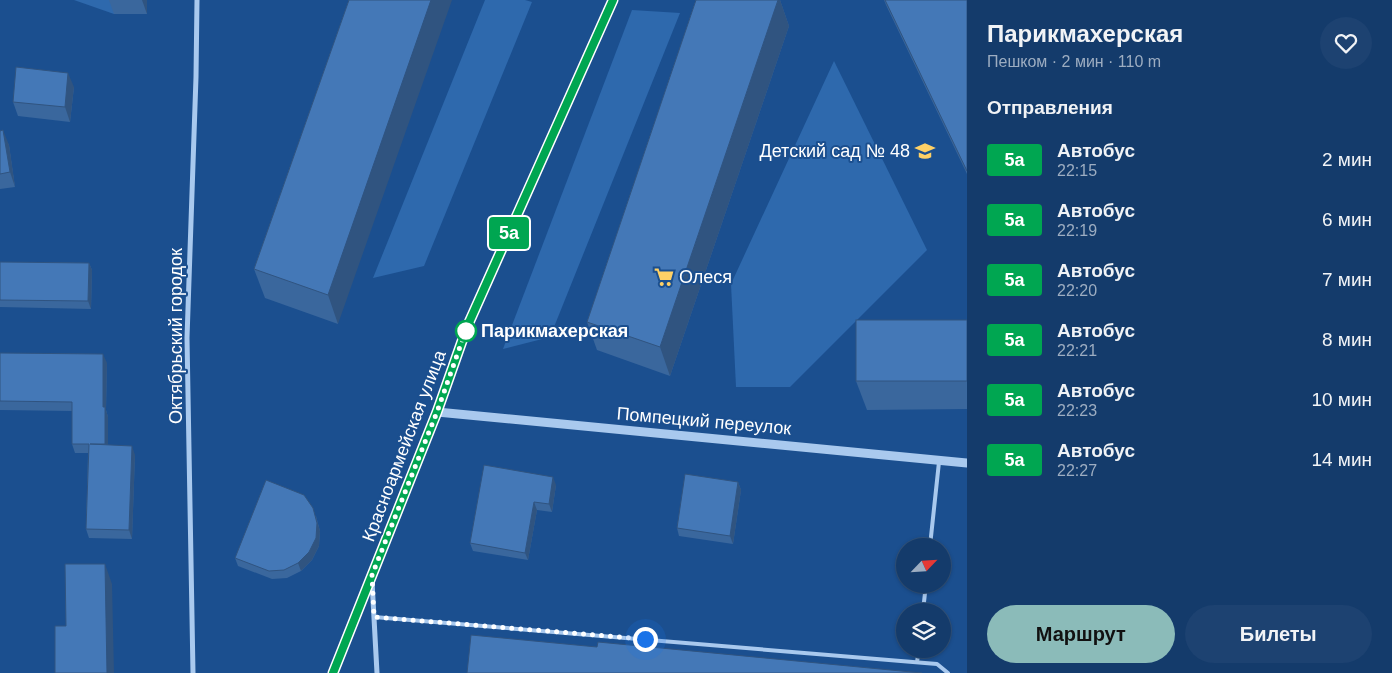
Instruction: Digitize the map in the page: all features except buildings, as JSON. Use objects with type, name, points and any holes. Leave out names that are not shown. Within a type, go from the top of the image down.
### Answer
[{"type":"street","name":"Октябрьский городок","points":[[193,673],[187,338],[197,0]]},
{"type":"street","name":"Красноармейская улица","points":[[333,673],[437,412],[467,327],[613,0]]},
{"type":"street","name":"Помпецкий переулок","points":[[437,412],[967,463]]},
{"type":"street","name":"Красноармейская улица","points":[[372,575],[377,673]]},
{"type":"lane","points":[[931,538],[940,460]]},
{"type":"lane","points":[[374,617],[917,662],[937,664],[948,673]]},
{"type":"lane","points":[[917,662],[918,658]]},
{"type":"shaded area","points":[[74,0],[114,0],[114,14]]},
{"type":"shaded area","points":[[485,0],[525,0],[532,2],[424,266],[373,278]]},
{"type":"shaded area","points":[[632,10],[680,13],[550,337],[503,349]]},
{"type":"shaded area","points":[[834,61],[927,250],[790,387],[736,387],[731,284]]},
{"type":"bus line","name":"5а","points":[[333,673],[437,412],[467,327],[613,0]]},
{"type":"place","name":"Детский сад № 48","points":[[925,151]]},
{"type":"place","name":"Олеся","points":[[664,277]]},
{"type":"place","name":"Парикмахерская","points":[[466,331]]},
{"type":"route","points":[[466,331],[467,327],[437,412],[372,575],[374,617],[645,639]]}]
